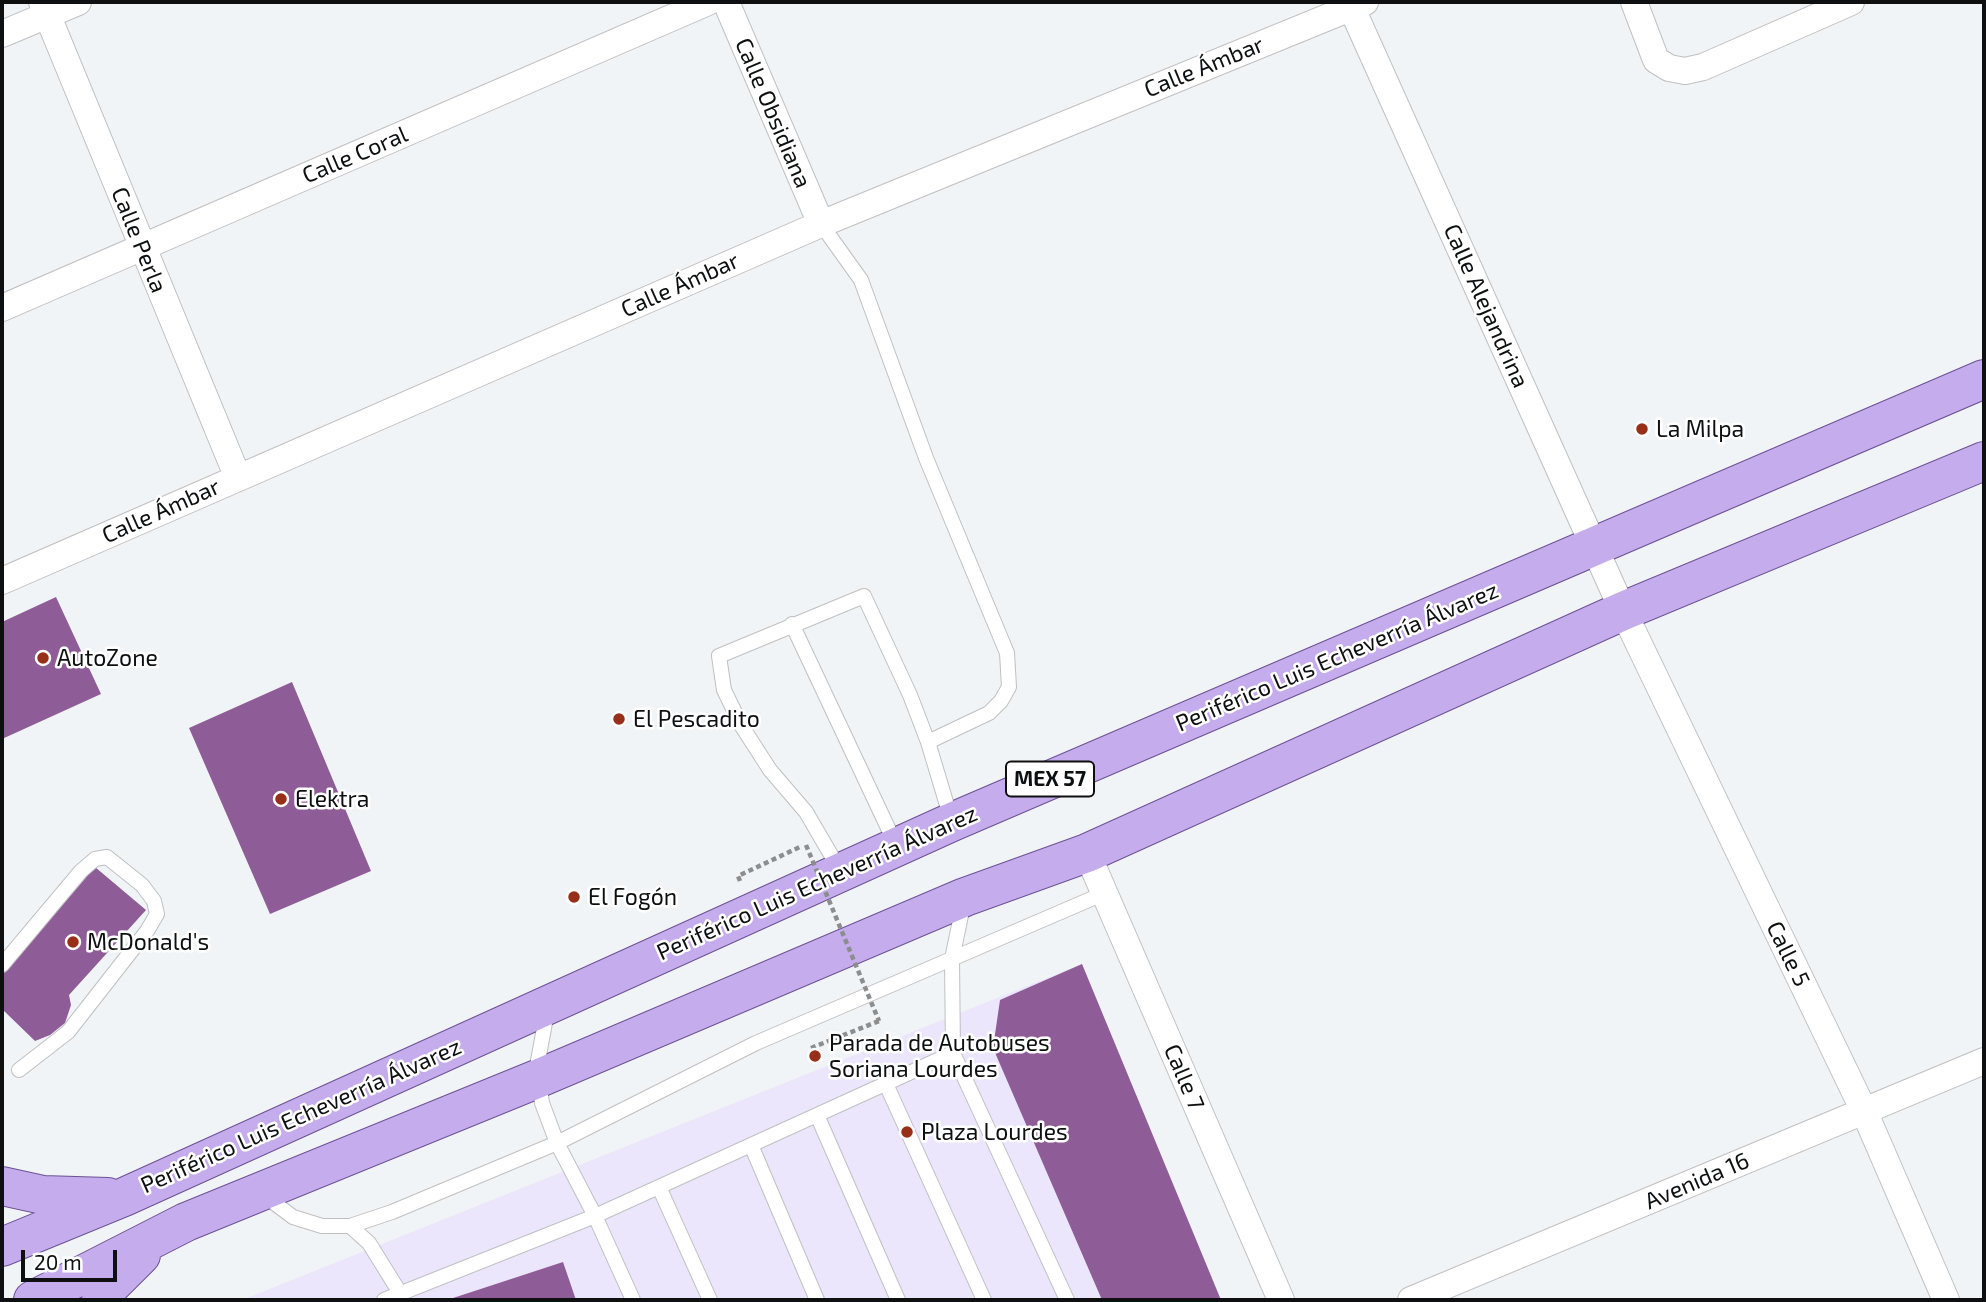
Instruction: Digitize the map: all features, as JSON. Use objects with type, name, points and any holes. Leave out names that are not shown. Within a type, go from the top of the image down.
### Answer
[{"type":"main road","name":"Periférico Luis Echeverría Álvarez","points":[[2,1247],[124,1197],[952,822],[1984,379]]},
{"type":"main road","points":[[33,1300],[186,1222],[537,1079],[965,897],[1087,853],[1623,611],[1984,461]]},
{"type":"main road","points":[[2,1186],[43,1195],[124,1197]]},
{"type":"main road","points":[[101,1300],[106,1290],[138,1257],[186,1222]]},
{"type":"street","points":[[2,34],[45,8],[78,2]]},
{"type":"street","name":"Calle Coral","points":[[2,308],[708,2]]},
{"type":"street","name":"Calle Obsidiana","points":[[726,2],[821,224]]},
{"type":"street","points":[[1634,2],[1656,60],[1669,68],[1685,71],[1703,67],[1851,2]]},
{"type":"street","name":"Calle Ámbar","points":[[2,581],[821,224],[1355,4]]},
{"type":"street","name":"Calle Alejandrina","points":[[1355,4],[1623,611]]},
{"type":"street","name":"Calle Perla","points":[[45,8],[238,478]]},
{"type":"street","name":"Calle 5","points":[[1623,611],[1864,1111],[1946,1300]]},
{"type":"street","name":"Calle 7","points":[[1087,853],[1281,1300]]},
{"type":"street","name":"Avenida 16","points":[[1411,1300],[1984,1062]]},
{"type":"lane","points":[[821,224],[861,280],[926,458],[1007,653],[1009,687],[1001,701],[989,713],[928,742]]},
{"type":"lane","points":[[842,873],[806,812],[769,770],[741,726],[724,690],[719,656],[864,596],[911,695],[952,822]]},
{"type":"lane","points":[[792,624],[897,847]]},
{"type":"lane","points":[[2,965],[81,871],[95,859],[107,857],[142,885],[154,901],[156,914],[147,931],[68,1032],[19,1070]]},
{"type":"lane","points":[[260,1192],[293,1217],[322,1226],[349,1226],[392,1212],[558,1143],[756,1042],[1105,894]]},
{"type":"lane","points":[[965,897],[952,959],[953,1053],[1067,1300]]},
{"type":"lane","points":[[549,1004],[537,1079],[558,1143],[633,1300]]},
{"type":"lane","points":[[384,1300],[595,1216],[953,1053]]},
{"type":"lane","points":[[886,1084],[984,1300]]},
{"type":"lane","points":[[817,1115],[898,1300]]},
{"type":"lane","points":[[751,1145],[817,1300]]},
{"type":"lane","points":[[659,1187],[710,1300]]},
{"type":"lane","points":[[349,1226],[369,1243],[400,1293]]},
{"type":"path","points":[[806,845],[879,1021]]},
{"type":"shaded area","name":"Plaza Lourdes","points":[[1082,964],[1221,1300],[242,1300]]},
{"type":"building","name":"AutoZone","points":[[56,597],[101,694],[2,739],[2,622]]},
{"type":"building","name":"Elektra","points":[[292,682],[371,871],[270,914],[189,728]]},
{"type":"building","name":"McDonald's","points":[[95,867],[146,910],[69,995],[71,1005],[65,1023],[50,1035],[35,1041],[2,1009],[2,975]]},
{"type":"building","points":[[1082,964],[1221,1300],[1102,1300],[993,1048],[1000,1000]]},
{"type":"building","points":[[563,1262],[576,1300],[447,1300]]},
{"type":"place","name":"La Milpa","points":[[1642,429]]},
{"type":"place","name":"AutoZone","points":[[43,658]]},
{"type":"place","name":"El Pescadito","points":[[619,719]]},
{"type":"place","name":"Elektra","points":[[281,799]]},
{"type":"place","name":"El Fogón","points":[[574,897]]},
{"type":"place","name":"McDonald's","points":[[73,942]]},
{"type":"place","name":"Parada de Autobuses Soriana Lourdes","points":[[815,1056]]},
{"type":"place","name":"Plaza Lourdes","points":[[907,1132]]}]
